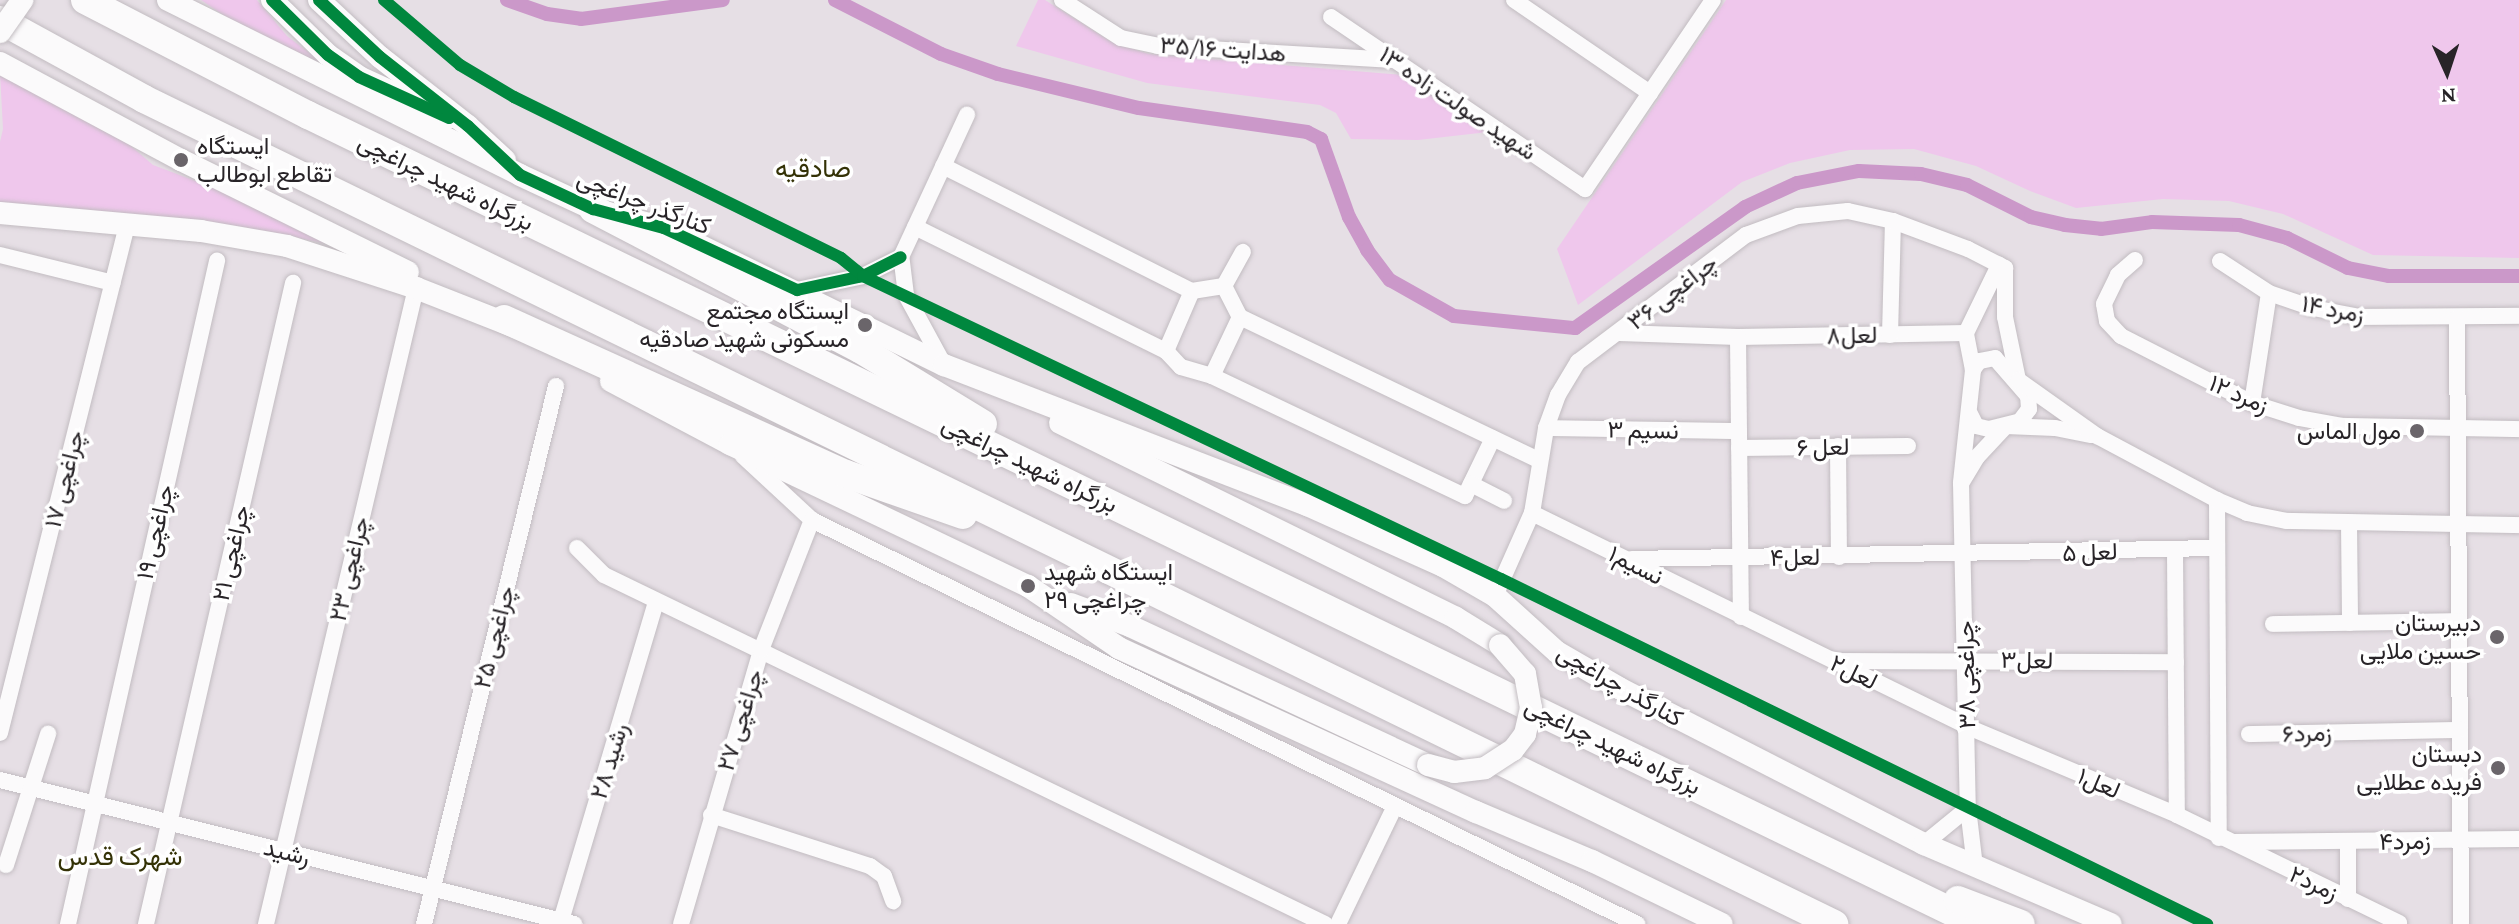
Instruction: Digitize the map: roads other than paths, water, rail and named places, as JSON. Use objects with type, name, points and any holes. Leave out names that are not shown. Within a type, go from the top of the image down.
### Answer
[{"type":"highway","name":"بزرگراه شهید چراغچی","points":[[85,0],[308,115],[1824,847],[1977,924]]},
{"type":"highway","points":[[0,20],[144,99],[1834,924]]},
{"type":"highway","points":[[593,209],[860,349],[965,412],[1052,474]]},
{"type":"highway","points":[[504,319],[846,474],[956,513],[1047,538]]},
{"type":"highway","points":[[1824,847],[2021,924]]},
{"type":"main road","points":[[0,32],[22,0]]},
{"type":"main road","name":"کنارگذر چراغچی","points":[[168,0],[520,175],[593,209],[664,228],[797,290],[944,365],[1307,505],[1443,566],[1495,596],[1557,652],[1619,688],[1924,844],[2111,924]]},
{"type":"main road","points":[[272,0],[300,31],[359,77],[400,99],[468,126]]},
{"type":"main road","points":[[319,0],[380,57],[468,126],[520,175]]},
{"type":"main road","points":[[0,63],[181,160],[504,319],[565,357],[730,444],[1043,594],[1130,626],[1428,765],[1454,772],[1485,768],[1513,750],[1525,734],[1531,708],[1525,674],[1500,645],[1456,618],[944,365]]},
{"type":"main road","points":[[0,213],[201,231],[287,246],[504,319]]},
{"type":"main road","points":[[1043,594],[1119,648],[1476,812],[1592,861],[1722,924]]},
{"type":"street","name":"هدایت ۳۵/۱۶","points":[[1062,0],[1121,38],[1158,46],[1396,61]]},
{"type":"street","points":[[1514,0],[1650,93],[1713,0]]},
{"type":"street","name":"شهید صولت زاده ۱۳","points":[[1331,17],[1585,189],[1650,93]]},
{"type":"street","points":[[944,365],[906,295],[901,257],[967,115]]},
{"type":"street","points":[[943,166],[1192,291],[1224,286]]},
{"type":"street","name":"چراغچی ۳۶","points":[[1495,596],[1532,513],[1546,428],[1558,395],[1578,362],[1746,235],[1798,216],[1848,211],[1893,221],[1968,249],[2002,267]]},
{"type":"street","points":[[1890,335],[1893,221]]},
{"type":"street","name":"چراغچی ۱۷","points":[[0,733],[127,225]]},
{"type":"street","points":[[915,227],[1166,351],[1181,367],[1212,376],[1465,496],[1493,438]]},
{"type":"street","points":[[1224,286],[1243,252]]},
{"type":"street","points":[[0,255],[113,283]]},
{"type":"street","points":[[797,290],[863,276],[901,257]]},
{"type":"street","name":"زمرد ۱۲","points":[[2135,260],[2118,275],[2104,304],[2107,321],[2121,336],[2252,403],[2299,418],[2343,426],[2519,429]]},
{"type":"street","name":"چراغچی ۱۹","points":[[68,924],[217,261]]},
{"type":"street","name":"زمرد ۱۴","points":[[2220,261],[2269,293],[2313,308],[2360,317],[2519,316]]},
{"type":"street","points":[[2002,267],[1966,333],[1973,370],[1970,414],[1980,428],[2055,428],[2097,436]]},
{"type":"street","points":[[1961,483],[1977,457],[2006,426],[2020,421],[2029,409],[2028,396],[2018,380],[2005,317],[2002,267]]},
{"type":"street","name":"چراغچی ۲۱","points":[[146,924],[293,283]]},
{"type":"street","points":[[1224,286],[1240,317],[1539,460]]},
{"type":"street","name":"چراغچی ۲۳","points":[[266,924],[416,288]]},
{"type":"street","points":[[1166,351],[1192,291]]},
{"type":"street","points":[[2252,403],[2269,293]]},
{"type":"street","points":[[1212,376],[1240,317]]},
{"type":"street","points":[[2457,318],[2461,924]]},
{"type":"street","name":"لعل۸","points":[[1619,333],[1738,337],[1966,333]]},
{"type":"street","points":[[1738,337],[1741,617]]},
{"type":"street","points":[[1973,370],[1983,359],[1995,358],[2018,380],[2097,436],[2247,513],[2287,521],[2519,525]]},
{"type":"street","name":"چراغچی ۲۵","points":[[424,924],[556,386]]},
{"type":"street","name":"چراغچی ۳۸","points":[[1970,414],[1963,446],[1961,483],[1968,808],[1975,867]]},
{"type":"street","name":"نسیم ۳","points":[[1546,428],[1739,439]]},
{"type":"street","name":"لعل ۶","points":[[1739,439],[1838,446],[1908,446]]},
{"type":"street","points":[[730,444],[812,520],[1637,924]]},
{"type":"street","points":[[1838,446],[1839,557]]},
{"type":"street","points":[[1471,484],[1504,501]]},
{"type":"street","points":[[2217,500],[2224,840]]},
{"type":"street","name":"نسیم۱","points":[[1532,513],[1741,617]]},
{"type":"street","name":"چراغچی ۲۷","points":[[681,924],[761,650],[812,520]]},
{"type":"street","points":[[2349,523],[2350,623]]},
{"type":"street","points":[[577,548],[604,575],[1325,924]]},
{"type":"street","name":"لعل ۵","points":[[1963,556],[2217,548]]},
{"type":"street","points":[[2175,550],[2177,815]]},
{"type":"street","name":"لعل۴","points":[[1626,560],[1963,556]]},
{"type":"street","name":"رشید ۲۸","points":[[565,923],[656,601]]},
{"type":"street","name":"لعل۲","points":[[1741,617],[1968,727]]},
{"type":"street","points":[[2273,624],[2459,621]]},
{"type":"street","name":"لعل۳","points":[[1830,661],[2176,662]]},
{"type":"street","name":"لعل۱","points":[[1968,727],[2177,815],[2224,840]]},
{"type":"street","name":"زمرد۶","points":[[2249,734],[2460,730]]},
{"type":"street","points":[[6,865],[48,734]]},
{"type":"street","name":"رشید","points":[[0,780],[565,923]]},
{"type":"street","points":[[1338,924],[1395,806]]},
{"type":"street","points":[[1924,844],[1968,808]]},
{"type":"street","points":[[711,815],[870,866],[884,876],[893,901]]},
{"type":"street","name":"زمرد۴","points":[[2224,840],[2519,839]]},
{"type":"street","name":"زمرد۲","points":[[2224,840],[2399,923]]},
{"type":"street","name":"زمرد۴","points":[[2348,841],[2348,899]]},
{"type":"waterway","points":[[507,0],[547,14],[581,19],[723,0]]},
{"type":"waterway","points":[[835,0],[941,54],[998,74],[1139,108],[1307,132],[1321,139],[1349,217],[1367,250],[1390,280],[1454,316],[1575,328],[1745,207],[1797,183],[1859,171],[1921,174],[1967,185],[2031,217],[2065,225],[2101,229],[2152,222],[2239,225],[2287,238],[2348,268],[2389,276],[2519,276]]},
{"type":"place","name":"ایستگاه تقاطع ابوطالب","points":[[181,160]]},
{"type":"place","name":"ایستگاه مجتمع مسکونی شهید صادقیه","points":[[865,325]]},
{"type":"place","name":"مول الماس","points":[[2417,431]]},
{"type":"place","name":"ایستگاه شهید چراغچی ۲۹","points":[[1028,586]]},
{"type":"place","name":"دبیرستان حسین ملایی","points":[[2497,637]]},
{"type":"place","name":"دبستان فریده عطلایی","points":[[2498,768]]},
{"type":"district","name":"صادقیه","points":[[813,169]]},
{"type":"district","name":"شهرک قدس","points":[[120,857]]}]
